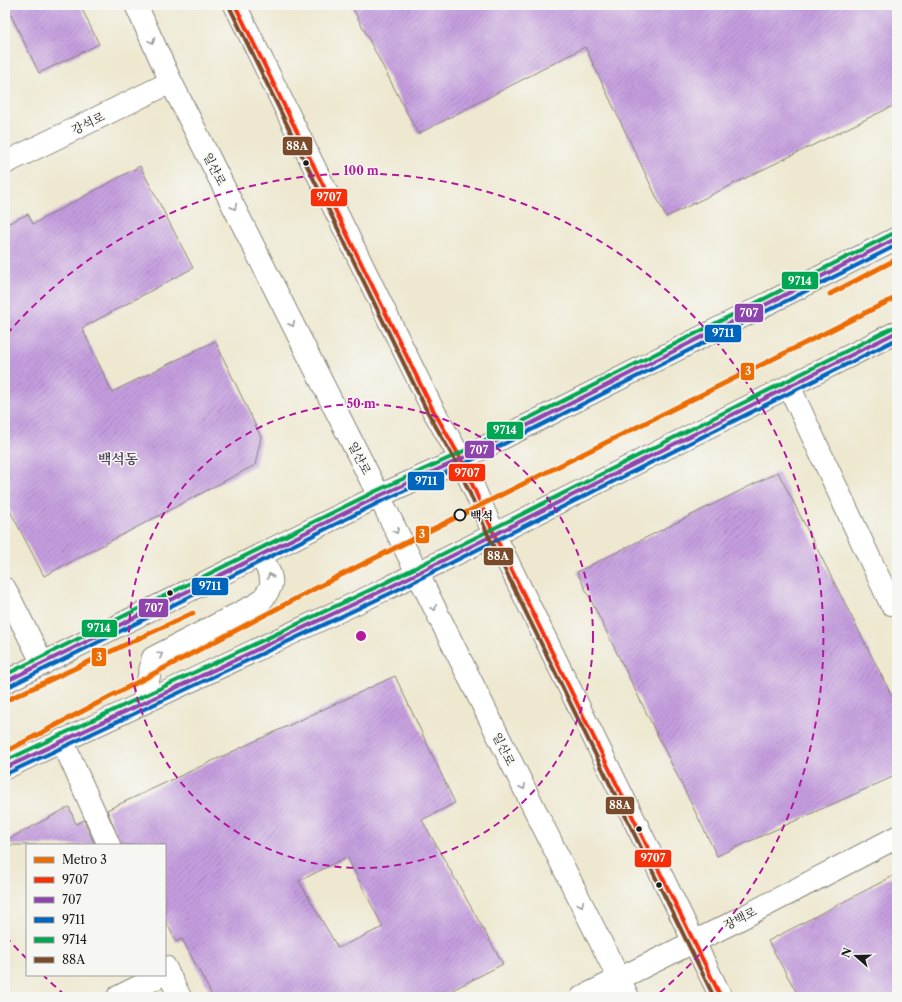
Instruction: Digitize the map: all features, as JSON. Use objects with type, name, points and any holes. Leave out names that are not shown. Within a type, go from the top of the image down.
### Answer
[{"type":"main road","name":"일산로","points":[[136,5],[171,82],[379,496],[623,988]]},
{"type":"main road","points":[[235,5],[432,408],[461,459],[494,534],[720,997]]},
{"type":"main road","name":"강석로","points":[[5,163],[171,82]]},
{"type":"main road","points":[[5,682],[379,496],[461,459],[897,238]]},
{"type":"main road","points":[[5,768],[417,573],[897,332]]},
{"type":"main road","points":[[789,386],[895,607]]},
{"type":"main road","points":[[143,702],[153,658],[259,603],[271,590],[272,578],[261,555]]},
{"type":"main road","points":[[5,589],[43,664]]},
{"type":"main road","points":[[62,740],[109,844]]},
{"type":"main road","name":"장백로","points":[[582,997],[623,988],[694,941],[897,836]]},
{"type":"main road","points":[[166,974],[180,997]]},
{"type":"main road","points":[[118,997],[157,976]]},
{"type":"building","points":[[6,5],[80,5],[99,44],[39,73]]},
{"type":"building","points":[[351,5],[897,5],[897,104],[666,217],[585,47],[418,134]]},
{"type":"building","points":[[140,166],[193,268],[82,328],[112,392],[215,341],[261,437],[255,465],[44,576],[5,501],[5,225],[28,214],[33,224]]},
{"type":"building","points":[[778,472],[897,706],[897,775],[717,856],[577,572]]},
{"type":"building","points":[[395,676],[455,803],[422,820],[503,964],[439,997],[213,997],[182,939],[176,942],[166,921],[166,844],[121,844],[107,810]],"holes":[[[347,857],[383,927],[338,948],[299,881]]]},
{"type":"building","points":[[69,807],[76,824],[84,820],[95,844],[5,845],[5,841]]},
{"type":"building","points":[[897,874],[897,997],[799,997],[768,941]]},
{"type":"metro line","name":"3","points":[[830,294],[897,259]]},
{"type":"metro line","name":"3","points":[[5,752],[337,577],[897,297]]},
{"type":"metro line","name":"3","points":[[5,701],[193,613]]},
{"type":"transit line","name":"9707","points":[[235,5],[432,408],[461,459],[494,534],[721,997]]},
{"type":"transit line","name":"88A","points":[[230,8],[427,411],[456,462],[489,537],[714,997]]},
{"type":"transit line","name":"9714","points":[[5,675],[376,491],[458,454],[894,233]]},
{"type":"transit line","name":"707","points":[[5,682],[379,496],[461,459],[897,238]]},
{"type":"transit line","name":"9711","points":[[8,687],[382,501],[464,464],[897,245]]},
{"type":"transit line","name":"9714","points":[[5,761],[385,583],[894,327]]},
{"type":"transit line","name":"707","points":[[5,768],[388,588],[897,332]]},
{"type":"transit line","name":"9711","points":[[8,773],[391,593],[897,339]]},
{"type":"place","name":"백석","points":[[460,515]]},
{"type":"district","name":"백석동","points":[[118,459]]}]
